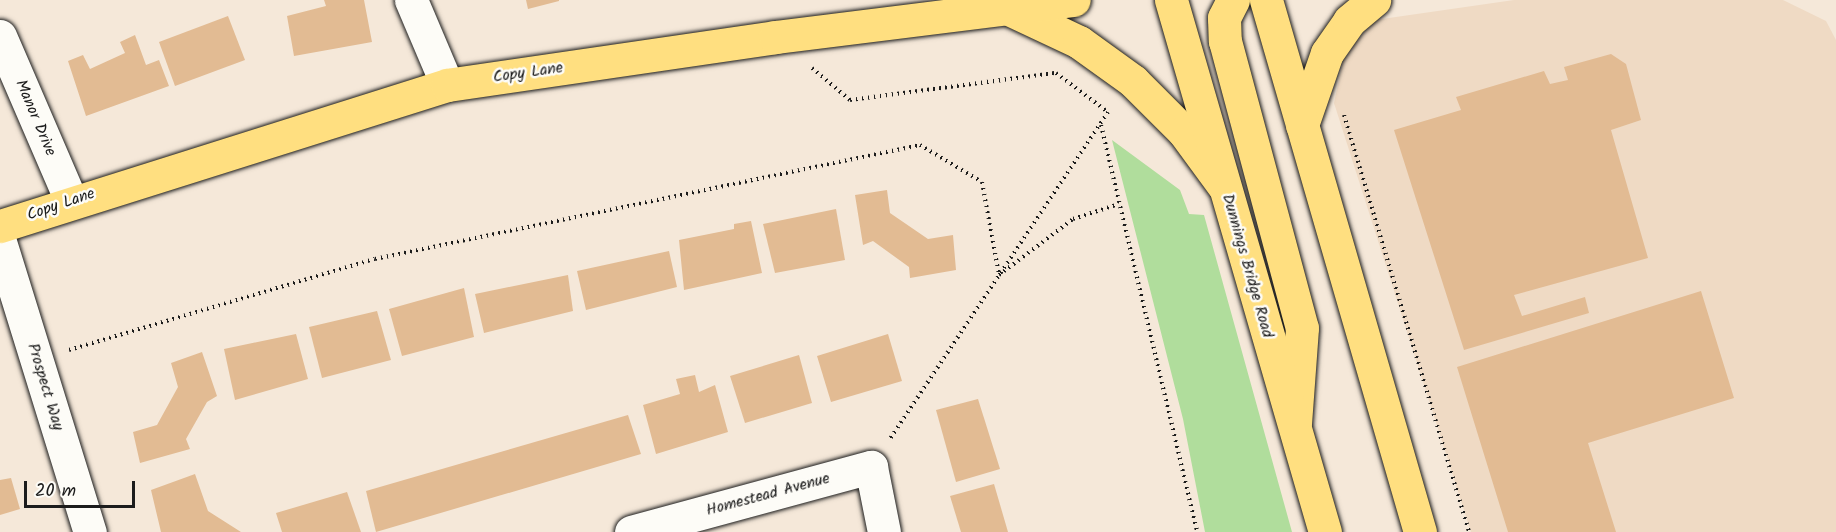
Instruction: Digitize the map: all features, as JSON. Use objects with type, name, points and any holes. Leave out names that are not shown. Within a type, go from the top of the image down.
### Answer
[{"type":"main road","name":"Copy Lane","points":[[0,225],[447,85],[1002,6],[1074,0]]},
{"type":"main road","name":"Dunnings Bridge Road","points":[[1171,0],[1325,532]]},
{"type":"main road","points":[[1233,0],[1224,18],[1225,41],[1302,328],[1294,428]]},
{"type":"main road","points":[[1266,0],[1420,532]]},
{"type":"main road","points":[[1302,125],[1327,53],[1349,21],[1374,0]]},
{"type":"main road","points":[[1002,6],[1079,42],[1133,81],[1184,132],[1225,189]]},
{"type":"street","points":[[411,0],[447,85]]},
{"type":"street","name":"Manor Drive","points":[[0,36],[71,201]]},
{"type":"street","name":"Prospect Way","points":[[0,242],[90,532]]},
{"type":"street","points":[[871,467],[884,532]]},
{"type":"street","name":"Homestead Avenue","points":[[631,532],[871,467]]},
{"type":"path","points":[[775,37],[850,100],[1056,73],[1108,112],[871,467]]},
{"type":"path","points":[[1343,111],[1469,532]]},
{"type":"path","points":[[1101,124],[1197,532]]},
{"type":"path","points":[[36,360],[375,259],[920,145],[982,183],[999,275]]},
{"type":"path","points":[[999,275],[1073,219],[1119,204]]},
{"type":"shaded area","points":[[1514,0],[1783,0],[1826,21],[1836,40],[1836,532],[1471,532],[1334,103],[1344,56],[1375,20]]},
{"type":"green space","points":[[1112,140],[1180,190],[1189,214],[1204,215],[1292,532],[1205,532],[1183,419]]},
{"type":"building","points":[[324,0],[364,0],[372,42],[294,56],[287,16],[326,6]]},
{"type":"building","points":[[526,0],[559,0],[559,1],[528,9]]},
{"type":"building","points":[[228,16],[245,60],[175,86],[159,42]]},
{"type":"building","points":[[135,35],[146,65],[159,60],[169,86],[86,116],[68,61],[83,55],[90,69],[125,53],[120,42]]},
{"type":"building","points":[[1611,54],[1626,64],[1641,120],[1611,130],[1648,258],[1514,295],[1522,316],[1585,297],[1589,313],[1464,350],[1394,130],[1461,110],[1456,97],[1544,71],[1550,84],[1568,80],[1564,67]]},
{"type":"building","points":[[887,190],[890,213],[928,239],[953,235],[956,270],[910,278],[909,267],[873,241],[863,245],[855,195]]},
{"type":"building","points":[[836,209],[845,260],[775,273],[763,224]]},
{"type":"building","points":[[751,221],[762,273],[684,290],[679,240],[734,229],[734,224]]},
{"type":"building","points":[[669,251],[677,287],[586,310],[577,271]]},
{"type":"building","points":[[568,275],[573,311],[484,333],[475,294]]},
{"type":"building","points":[[464,288],[474,337],[402,356],[389,309]]},
{"type":"building","points":[[1701,291],[1734,398],[1588,443],[1616,532],[1508,532],[1457,367]]},
{"type":"building","points":[[377,311],[391,360],[322,378],[309,327]]},
{"type":"building","points":[[296,334],[308,379],[235,400],[224,349]]},
{"type":"building","points":[[888,334],[902,381],[831,402],[817,356]]},
{"type":"building","points":[[202,352],[217,396],[207,402],[186,439],[190,449],[140,463],[133,432],[157,425],[178,387],[171,363]]},
{"type":"building","points":[[799,355],[812,403],[745,423],[730,376]]},
{"type":"building","points":[[695,375],[699,392],[715,385],[728,432],[656,454],[643,405],[680,394],[676,379]]},
{"type":"building","points":[[978,399],[1000,469],[956,482],[936,410]]},
{"type":"building","points":[[628,415],[641,454],[376,532],[366,491]]},
{"type":"building","points":[[195,474],[208,511],[241,532],[161,532],[151,490]]},
{"type":"building","points":[[11,478],[20,509],[0,515],[0,480]]},
{"type":"building","points":[[994,484],[1008,532],[961,532],[950,496]]},
{"type":"building","points":[[347,492],[361,532],[282,532],[276,513]]}]
